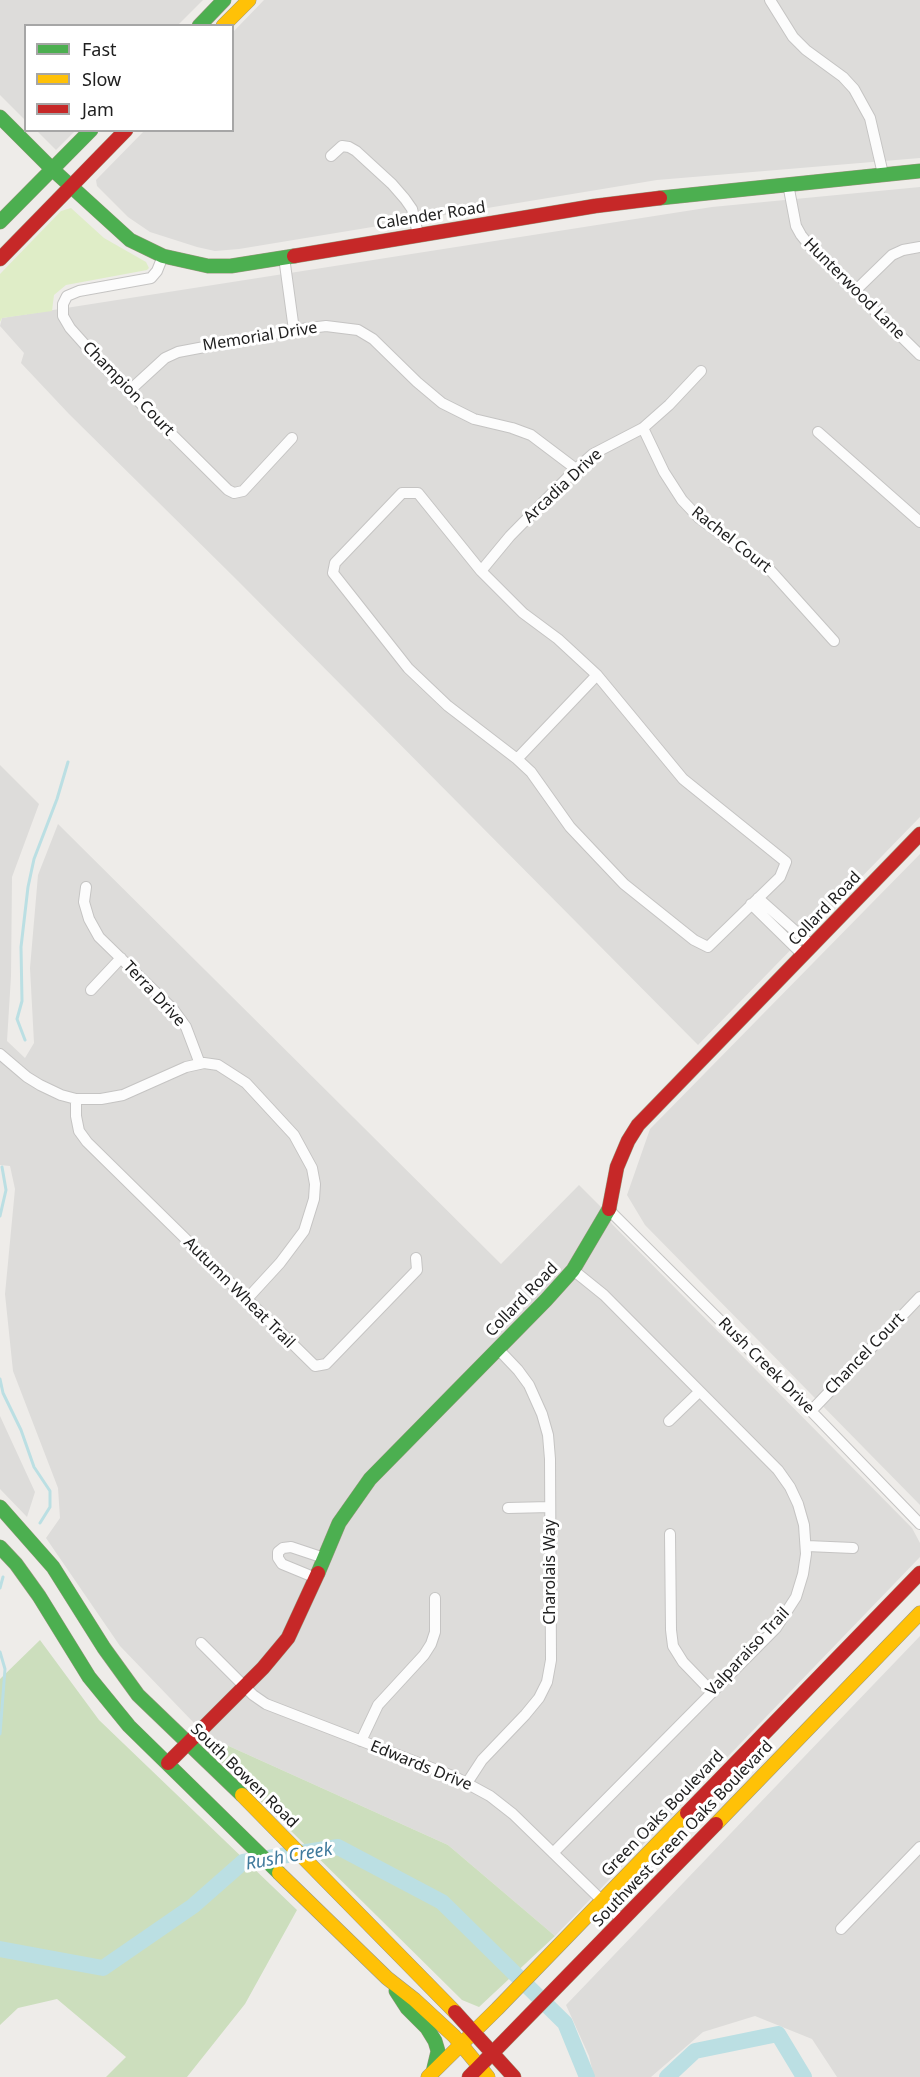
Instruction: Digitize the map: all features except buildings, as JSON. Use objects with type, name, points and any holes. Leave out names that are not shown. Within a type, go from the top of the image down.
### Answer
[{"type":"main road","points":[[201,24],[224,0]]},
{"type":"main road","points":[[226,24],[249,0]]},
{"type":"main road","name":"Calender Road","points":[[0,117],[52,169],[130,240],[163,256],[208,266],[231,266],[602,205],[713,191],[920,171]]},
{"type":"main road","points":[[0,222],[89,132]]},
{"type":"main road","points":[[0,259],[124,132]]},
{"type":"main road","name":"Collard Road","points":[[168,1763],[272,1659],[288,1638],[339,1523],[370,1479],[560,1286],[573,1270],[609,1210],[617,1167],[632,1134],[662,1099],[920,834]]},
{"type":"main road","name":"South Bowen Road","points":[[0,1507],[53,1567],[132,1688],[352,1905],[514,2077]]},
{"type":"main road","points":[[0,1547],[16,1564],[39,1596],[74,1654],[129,1726],[387,1978],[415,2000],[460,2044],[488,2077]]},
{"type":"main road","name":"Green Oaks Boulevard","points":[[431,2074],[497,2009],[920,1573]]},
{"type":"main road","name":"Southwest Green Oaks Boulevard","points":[[469,2077],[920,1613]]},
{"type":"main road","points":[[348,1940],[367,1922]]},
{"type":"main road","points":[[387,1978],[407,2008],[427,2028],[435,2041],[438,2051],[431,2074]]},
{"type":"street","points":[[770,0],[793,37],[806,50],[843,76],[854,89],[870,118],[883,174]]},
{"type":"street","points":[[331,156],[342,146],[356,151],[405,199],[412,209],[418,234]]},
{"type":"street","name":"Hunterwood Lane","points":[[788,184],[796,226],[801,235],[920,355]]},
{"type":"street","points":[[855,291],[892,255],[920,247]]},
{"type":"street","name":"Champion Court","points":[[163,256],[157,271],[151,278],[79,291],[67,296],[63,304],[63,316],[70,328],[129,391],[228,490],[234,493],[243,491],[292,438]]},
{"type":"street","points":[[284,257],[294,330]]},
{"type":"street","name":"Memorial Drive","points":[[129,391],[165,358],[178,352],[294,330],[327,326],[358,330],[373,339],[442,403],[474,419],[531,435],[576,469]]},
{"type":"street","name":"Arcadia Drive","points":[[481,571],[510,536],[576,469],[593,454],[643,428],[669,405],[701,370]]},
{"type":"street","name":"Rachel Court","points":[[643,428],[664,472],[682,500],[699,518],[771,571],[834,641]]},
{"type":"street","points":[[818,432],[920,522]]},
{"type":"street","points":[[418,493],[481,571],[523,613],[558,639],[597,675],[683,778],[786,862],[780,877],[708,946],[694,940],[624,884],[570,827],[531,772],[448,706],[408,668],[333,573],[334,563],[402,494],[418,493]]},
{"type":"street","points":[[517,759],[597,675]]},
{"type":"street","name":"Terra Drive","points":[[86,886],[84,902],[88,919],[99,937],[173,1009],[186,1027],[200,1064]]},
{"type":"street","points":[[755,901],[807,951]]},
{"type":"street","name":"Terra Drive","points":[[91,990],[120,958]]},
{"type":"street","points":[[0,1054],[40,1085],[76,1099],[100,1099],[123,1095],[186,1067],[204,1063],[218,1065],[246,1083],[294,1135],[312,1168],[315,1184],[314,1199],[304,1231],[280,1263],[246,1300]]},
{"type":"street","name":"Autumn Wheat Trail","points":[[76,1099],[79,1131],[87,1142],[315,1366],[326,1364],[417,1270],[416,1258]]},
{"type":"street","name":"Rush Creek Drive","points":[[609,1210],[811,1411],[920,1524]]},
{"type":"street","name":"Valparaiso Trail","points":[[553,1853],[776,1628],[791,1606],[803,1575],[807,1546],[802,1515],[795,1496],[784,1478],[604,1295],[573,1270]]},
{"type":"street","name":"Chancel Court","points":[[811,1411],[920,1297]]},
{"type":"street","name":"Charolais Way","points":[[467,1782],[482,1760],[539,1698],[547,1682],[551,1660],[549,1448],[542,1414],[534,1394],[524,1377],[498,1349]]},
{"type":"street","points":[[669,1421],[699,1392]]},
{"type":"street","points":[[508,1508],[550,1507]]},
{"type":"street","points":[[670,1534],[673,1646],[683,1662],[712,1692]]},
{"type":"street","points":[[807,1546],[853,1548]]},
{"type":"street","points":[[316,1578],[282,1564],[278,1558],[278,1552],[283,1548],[291,1547],[324,1558]]},
{"type":"street","points":[[361,1741],[378,1705],[424,1655],[431,1644],[435,1632],[435,1598]]},
{"type":"street","name":"Edwards Drive","points":[[201,1643],[244,1687],[272,1707],[467,1782],[507,1809],[622,1920]]},
{"type":"street","points":[[841,1929],[920,1847]]},
{"type":"shaded area","points":[[0,0],[203,0],[179,24],[24,24],[24,119],[0,95]]},
{"type":"shaded area","points":[[264,0],[920,0],[920,158],[657,180],[239,249],[215,251],[150,232],[128,217],[97,186],[96,180],[143,132],[234,132],[234,31]]},
{"type":"shaded area","points":[[38,132],[74,132],[56,150]]},
{"type":"shaded area","points":[[920,187],[920,817],[698,1045],[69,414],[21,363],[24,353],[0,326],[2,318],[712,207]]},
{"type":"shaded area","points":[[0,765],[39,804],[12,877],[11,976],[7,1041],[25,1058],[34,1043],[30,968],[38,875],[58,824],[501,1264],[579,1185],[600,1206],[612,1224],[912,1528],[920,1543],[920,1557],[555,1936],[448,1845],[211,1738],[120,1646],[46,1538],[60,1518],[58,1488],[13,1371],[5,1294],[15,1189],[10,1166],[0,1165]]},
{"type":"shaded area","points":[[920,854],[920,1505],[645,1225],[627,1195],[650,1129]]},
{"type":"shaded area","points":[[0,1416],[35,1492],[27,1517],[0,1489]]},
{"type":"shaded area","points":[[920,1636],[920,2077],[837,2077],[812,2039],[755,2016],[703,2032],[651,2077],[594,2077],[589,2056],[566,2005]]},
{"type":"green space","points":[[71,208],[104,238],[146,262],[149,268],[66,285],[54,295],[52,311],[2,318],[0,322],[0,274],[61,211]]},
{"type":"green space","points":[[40,1640],[99,1720],[297,1910],[245,2004],[187,2077],[106,2077],[126,2057],[57,1999],[18,2008],[0,2025],[0,1679]]},
{"type":"green space","points":[[211,1738],[448,1845],[555,1936],[479,2007],[462,2000],[206,1747]]},
{"type":"waterway","points":[[25,1040],[17,1019],[22,1001],[21,947],[28,887],[34,859],[57,799],[68,762]]},
{"type":"waterway","points":[[0,1216],[6,1190],[2,1167]]},
{"type":"waterway","points":[[0,1379],[3,1393],[21,1430],[34,1467],[50,1491],[50,1507],[40,1523]]},
{"type":"waterway","points":[[0,1588],[3,1577]]},
{"type":"waterway","points":[[0,1652],[5,1669],[0,1734]]},
{"type":"waterway","name":"Rush Creek","points":[[0,1949],[103,1968],[193,1906],[243,1862],[338,1847],[442,1902],[565,2023],[587,2077]]},
{"type":"waterway","name":"Rush Creek","points":[[667,2077],[695,2051],[778,2034],[804,2077]]},
{"type":"traffic: fast","points":[[201,24],[224,0]]},
{"type":"traffic: fast","points":[[0,117],[52,169],[130,240],[163,256],[208,266],[231,266],[294,256]]},
{"type":"traffic: fast","points":[[0,222],[89,132]]},
{"type":"traffic: fast","points":[[660,198],[920,171]]},
{"type":"traffic: fast","points":[[318,1573],[339,1523],[370,1479],[573,1270],[609,1209]]},
{"type":"traffic: fast","points":[[0,1507],[53,1567],[104,1648],[138,1695],[242,1795]]},
{"type":"traffic: fast","points":[[0,1547],[16,1564],[39,1596],[89,1677],[129,1726],[279,1873]]},
{"type":"traffic: fast","points":[[396,1991],[435,2041],[438,2051],[433,2072]]},
{"type":"traffic: slow","points":[[225,24],[249,0]]},
{"type":"traffic: slow","points":[[716,1824],[920,1613]]},
{"type":"traffic: slow","points":[[242,1795],[455,2012]]},
{"type":"traffic: slow","points":[[428,2077],[687,1813]]},
{"type":"traffic: slow","points":[[279,1873],[387,1978],[454,2036],[488,2077]]},
{"type":"traffic: jam","points":[[0,259],[124,132]]},
{"type":"traffic: jam","points":[[294,256],[595,206],[660,198]]},
{"type":"traffic: jam","points":[[609,1209],[617,1167],[638,1125],[920,834]]},
{"type":"traffic: jam","points":[[168,1763],[263,1668],[288,1638],[318,1573]]},
{"type":"traffic: jam","points":[[687,1813],[920,1573]]},
{"type":"traffic: jam","points":[[469,2077],[716,1824]]},
{"type":"traffic: jam","points":[[455,2012],[514,2077]]}]
